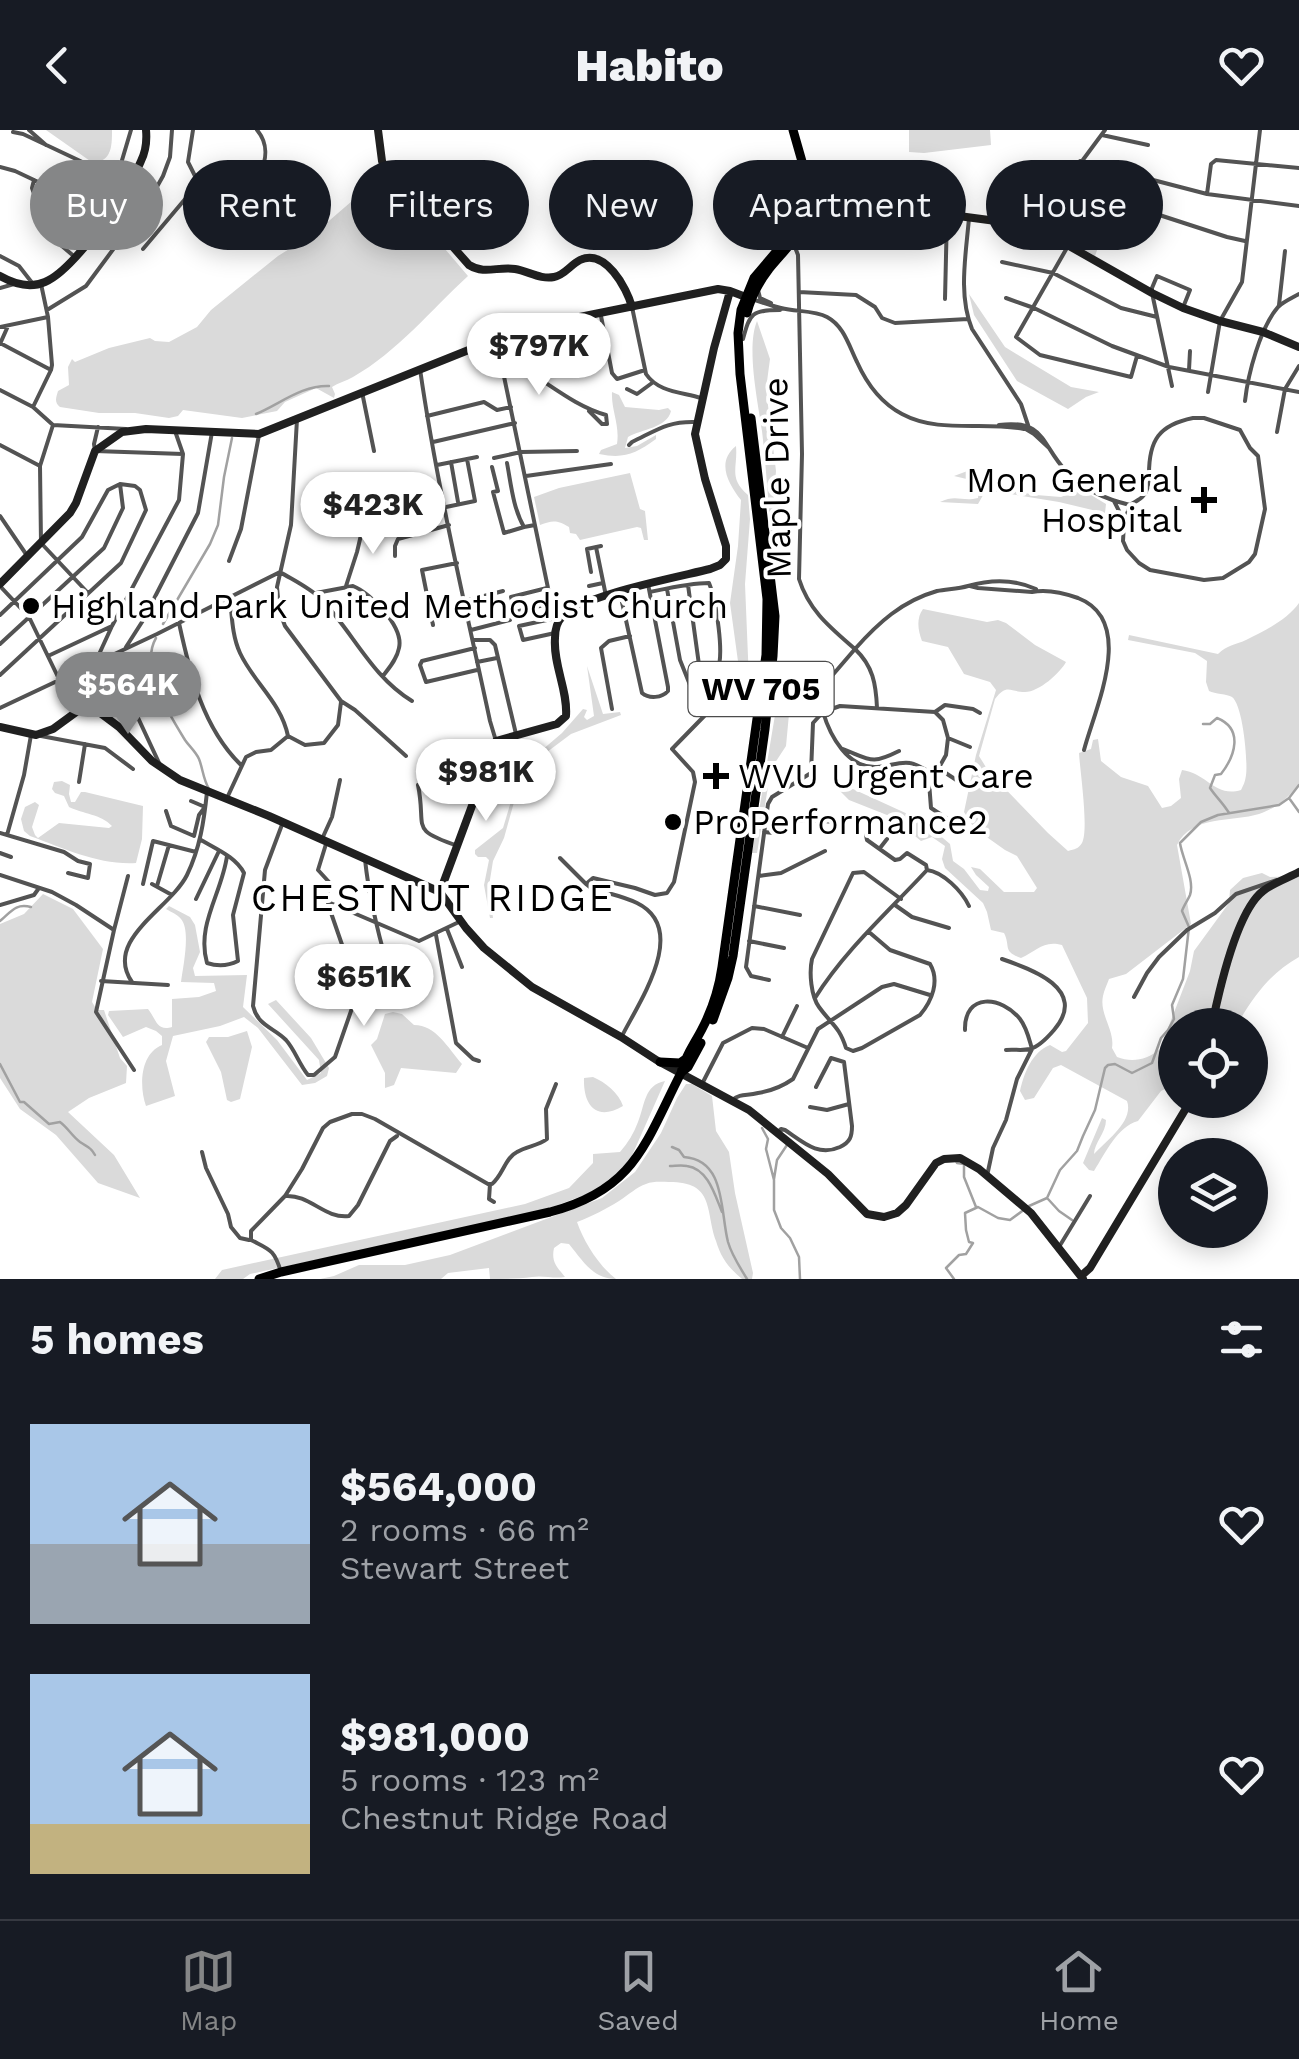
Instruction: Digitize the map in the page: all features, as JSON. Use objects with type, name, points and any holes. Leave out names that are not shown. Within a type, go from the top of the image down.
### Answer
[{"type":"main road","points":[[793,130],[801,160]]},
{"type":"main road","name":"WV 705","points":[[692,1055],[714,1016],[730,972],[765,729],[767,599],[738,355],[740,320],[748,298],[762,266],[777,250]]},
{"type":"main road","name":"WV 705","points":[[260,1279],[583,1202],[606,1189],[632,1164],[681,1073],[688,1067],[720,981],[759,710],[772,670],[775,604],[743,339],[748,298],[786,250]]},
{"type":"main road","points":[[735,694],[756,686],[767,643]]},
{"type":"main road","points":[[772,670],[777,686],[798,698]]},
{"type":"main road","points":[[735,694],[752,698],[759,710]]},
{"type":"main road","points":[[765,729],[775,703],[798,698]]},
{"type":"main road","points":[[665,1064],[680,1063],[692,1055]]},
{"type":"main road","points":[[692,1055],[692,1069],[700,1082]]},
{"type":"main road","points":[[665,1064],[674,1075],[672,1091]]},
{"type":"street","points":[[29,130],[46,145]]},
{"type":"street","points":[[121,160],[130,130]]},
{"type":"street","points":[[141,160],[146,149],[146,130]]},
{"type":"street","points":[[0,328],[48,314],[86,286],[150,200],[170,157],[172,130]]},
{"type":"street","points":[[189,160],[193,130]]},
{"type":"street","points":[[257,130],[264,140],[265,160]]},
{"type":"street","points":[[378,130],[386,172],[472,267],[486,271],[510,268],[550,278],[559,276],[578,260],[599,259],[627,294],[652,383],[702,399]]},
{"type":"street","points":[[1208,392],[1220,321],[1242,282],[1260,130]]},
{"type":"street","points":[[13,132],[79,160]]},
{"type":"street","points":[[1081,160],[1104,132],[1148,145]]},
{"type":"street","points":[[1207,194],[1211,164],[1216,160],[1299,168]]},
{"type":"street","points":[[0,167],[30,178]]},
{"type":"street","points":[[1163,183],[1207,194],[1299,206]]},
{"type":"street","points":[[163,225],[183,202]]},
{"type":"street","points":[[1163,216],[1247,242]]},
{"type":"street","points":[[986,220],[968,218],[964,298],[972,329],[1021,404],[1025,426]]},
{"type":"street","points":[[67,250],[76,258]]},
{"type":"street","points":[[0,288],[37,284],[54,277],[82,250]]},
{"type":"street","name":"Maple Drive","points":[[796,250],[802,491],[799,579],[816,614],[855,649]]},
{"type":"street","points":[[945,299],[946,250]]},
{"type":"street","points":[[1066,250],[1016,337],[1040,355],[1131,377],[1137,356]]},
{"type":"street","points":[[1075,250],[1183,308],[1299,346]]},
{"type":"street","points":[[1245,401],[1263,332],[1279,306],[1285,251]]},
{"type":"street","points":[[0,256],[24,270],[37,284],[48,314],[51,370],[33,407]]},
{"type":"street","points":[[1002,262],[1053,273],[1120,308],[1157,318]]},
{"type":"street","points":[[0,276],[14,284]]},
{"type":"street","points":[[1172,386],[1152,293],[1157,276],[1190,290],[1183,308]]},
{"type":"street","points":[[760,284],[760,298],[784,309]]},
{"type":"street","points":[[0,390],[33,407],[53,424],[259,434],[496,338],[540,326],[718,289],[784,309]]},
{"type":"street","points":[[649,588],[716,567],[726,559],[726,546],[696,448],[696,422],[730,291]]},
{"type":"street","points":[[798,292],[862,296],[882,318],[895,323],[968,319]]},
{"type":"street","points":[[1279,306],[1299,294]]},
{"type":"street","points":[[1006,298],[1169,367],[1299,392]]},
{"type":"street","points":[[743,339],[748,322],[761,310],[799,310],[828,317],[844,331],[858,364],[890,407],[918,421],[954,426],[1025,426],[1066,471],[1092,492],[1130,505]]},
{"type":"street","points":[[600,314],[612,373],[617,378],[646,370]]},
{"type":"street","points":[[8,326],[0,344],[51,370]]},
{"type":"street","points":[[540,326],[544,339],[552,346]]},
{"type":"street","points":[[496,338],[557,620],[556,662],[566,703],[566,716],[558,724],[496,742]]},
{"type":"street","points":[[1189,370],[1190,351]]},
{"type":"street","points":[[502,358],[590,411]]},
{"type":"street","points":[[420,368],[496,742],[440,892]]},
{"type":"street","points":[[1277,432],[1285,389],[1298,369]]},
{"type":"street","points":[[626,389],[636,394],[652,383]]},
{"type":"street","points":[[362,392],[374,451]]},
{"type":"street","points":[[427,416],[484,402],[497,410],[511,407]]},
{"type":"street","points":[[1204,418],[1240,430],[1258,456],[1265,509],[1254,554],[1249,562],[1224,578],[1180,577],[1138,564],[1123,540],[1124,522],[1130,505],[1142,498],[1148,488],[1149,459],[1157,435],[1176,422],[1204,418]]},
{"type":"street","points":[[296,419],[291,525],[277,599],[282,620],[340,701],[406,756]]},
{"type":"street","points":[[629,446],[667,424],[696,422]]},
{"type":"street","points":[[432,442],[514,423]]},
{"type":"street","points":[[53,424],[40,466],[41,542],[88,593]]},
{"type":"street","points":[[72,706],[30,616],[0,585],[74,508],[95,451],[98,427]]},
{"type":"street","points":[[95,451],[131,429]]},
{"type":"street","points":[[95,663],[179,500],[183,454],[175,430]]},
{"type":"street","points":[[126,648],[198,513],[212,432]]},
{"type":"street","points":[[229,561],[241,530],[259,434]]},
{"type":"street","points":[[0,445],[40,466]]},
{"type":"street","points":[[95,451],[183,454]]},
{"type":"street","points":[[494,458],[521,452],[577,451]]},
{"type":"street","points":[[437,465],[478,457]]},
{"type":"street","points":[[446,507],[475,501],[467,459]]},
{"type":"street","points":[[451,462],[458,504]]},
{"type":"street","points":[[507,462],[516,511],[524,527]]},
{"type":"street","points":[[526,476],[610,464]]},
{"type":"street","points":[[492,467],[498,491],[493,492],[504,533],[535,525]]},
{"type":"street","points":[[0,644],[100,552],[123,508],[120,484]]},
{"type":"street","points":[[0,615],[88,529],[108,490],[120,484],[140,490],[145,502],[144,518],[121,563],[0,676]]},
{"type":"street","points":[[1114,501],[1124,522]]},
{"type":"street","points":[[0,516],[28,557]]},
{"type":"street","points":[[346,586],[365,518]]},
{"type":"street","points":[[395,556],[398,539],[449,525]]},
{"type":"street","points":[[591,572],[586,550],[598,547],[606,596]]},
{"type":"street","points":[[432,625],[422,570],[457,563]]},
{"type":"street","points":[[280,572],[316,593],[366,658],[412,701]]},
{"type":"street","points":[[0,708],[280,572]]},
{"type":"street","points":[[586,884],[592,878],[655,895],[667,893],[696,782],[693,772],[672,749],[716,704],[735,694],[798,698],[818,692],[870,632],[899,608],[936,592],[970,586],[977,581],[1014,583],[1066,594],[1086,602],[1099,614],[1108,631],[1108,666],[1084,750]]},
{"type":"street","points":[[555,632],[523,640],[519,626],[557,620],[576,607],[620,592],[706,582],[711,586],[720,666],[709,674],[701,673],[698,665],[688,585]]},
{"type":"street","points":[[588,586],[603,583]]},
{"type":"street","points":[[316,593],[346,586],[371,596],[400,640],[398,653],[383,676]]},
{"type":"street","points":[[548,588],[511,596],[515,612],[552,603]]},
{"type":"street","points":[[620,592],[642,693],[663,695],[668,687],[649,588]]},
{"type":"street","points":[[666,588],[680,660],[690,685]]},
{"type":"street","points":[[465,600],[503,591]]},
{"type":"street","points":[[230,598],[238,648],[279,710],[288,736],[305,744],[324,744],[338,725],[340,701]]},
{"type":"street","points":[[471,630],[510,620]]},
{"type":"street","points":[[179,623],[200,702],[241,765]]},
{"type":"street","points":[[48,656],[112,626]]},
{"type":"street","points":[[612,709],[601,648],[630,636]]},
{"type":"street","points":[[473,640],[493,641],[516,734]]},
{"type":"street","points":[[475,648],[422,661],[421,669],[426,682],[479,670]]},
{"type":"street","points":[[855,649],[871,669],[877,708]]},
{"type":"street","points":[[477,662],[498,658]]},
{"type":"street","points":[[104,703],[188,664]]},
{"type":"street","points":[[126,692],[161,767]]},
{"type":"street","points":[[769,980],[751,976],[746,967],[768,804],[772,797],[811,773],[814,723],[823,712],[840,706],[935,712],[944,705],[973,708],[980,713]]},
{"type":"street","points":[[34,735],[53,729],[75,712],[99,712],[180,780],[440,892],[484,948],[532,987],[732,1100],[778,1132],[872,1216],[888,1217],[901,1210],[932,1166],[944,1158],[960,1158],[1031,1213],[1080,1278],[1090,1268],[1180,1118]]},
{"type":"street","points":[[823,712],[839,747],[852,759],[875,768],[912,762],[932,773]]},
{"type":"street","points":[[935,712],[948,738],[946,755],[932,773],[931,808],[957,825]]},
{"type":"street","points":[[0,727],[108,750],[133,769]]},
{"type":"street","points":[[34,735],[3,834],[90,864],[88,878],[68,873]]},
{"type":"street","points":[[227,799],[241,765],[251,753],[271,750],[288,736]]},
{"type":"street","points":[[948,738],[970,746]]},
{"type":"street","points":[[78,782],[86,744]]},
{"type":"street","points":[[839,747],[871,762],[900,752]]},
{"type":"street","points":[[938,768],[964,785]]},
{"type":"street","points":[[283,822],[265,870],[253,1006],[261,1024],[288,1042],[308,1075],[314,1075],[336,1058],[358,990],[328,902],[329,882],[318,870],[340,780]]},
{"type":"street","points":[[418,785],[421,827],[429,835],[458,846]]},
{"type":"street","points":[[132,982],[123,963],[126,945],[185,878],[201,840],[207,792]]},
{"type":"street","points":[[191,801],[205,807]]},
{"type":"street","points":[[166,810],[171,826],[194,836],[205,807]]},
{"type":"street","points":[[764,832],[774,833],[800,820],[840,822]]},
{"type":"street","points":[[871,827],[866,840],[895,860],[910,853],[927,870]]},
{"type":"street","points":[[880,848],[887,839]]},
{"type":"street","points":[[201,840],[219,850],[239,864],[244,874],[233,915],[238,961],[216,966],[207,964],[205,958],[205,929],[225,875],[227,856]]},
{"type":"street","points":[[143,884],[154,842],[196,852]]},
{"type":"street","points":[[169,845],[154,885],[172,895]]},
{"type":"street","points":[[196,899],[219,850]]},
{"type":"street","points":[[759,876],[781,873],[825,851]]},
{"type":"street","points":[[0,853],[11,857]]},
{"type":"street","points":[[366,858],[390,975],[398,986],[414,990]]},
{"type":"street","points":[[560,858],[591,888],[637,903],[654,918],[659,929],[658,964],[621,1037]]},
{"type":"street","points":[[815,998],[823,984],[927,870]]},
{"type":"street","points":[[927,870],[939,874],[962,893],[969,906]]},
{"type":"street","points":[[869,932],[890,950],[930,964],[936,982],[920,1016],[857,1050],[846,1048],[841,1032],[816,1004],[812,960],[850,875],[864,872],[901,898]]},
{"type":"street","points":[[1216,1008],[1246,911],[1262,891],[1299,872]]},
{"type":"street","points":[[0,875],[76,905],[114,930]]},
{"type":"street","points":[[128,876],[96,1012],[134,1070]]},
{"type":"street","points":[[1134,997],[1147,973],[1190,929],[1236,894],[1286,878]]},
{"type":"street","points":[[0,905],[34,895],[38,888]]},
{"type":"street","points":[[328,902],[420,941],[461,921]]},
{"type":"street","points":[[895,905],[912,917],[949,928]]},
{"type":"street","points":[[754,906],[800,915]]},
{"type":"street","points":[[447,929],[462,967]]},
{"type":"street","points":[[437,934],[456,1044],[473,1060],[479,1060]]},
{"type":"street","points":[[750,941],[784,948]]},
{"type":"street","points":[[987,1176],[1017,1079],[1032,1049],[1060,1023],[1064,1011],[1058,988],[1049,979],[1002,958]]},
{"type":"street","points":[[102,981],[168,985]]},
{"type":"street","points":[[732,1100],[788,1083],[818,1029],[889,984],[930,996]]},
{"type":"street","points":[[965,1030],[969,1008],[991,1001],[1018,1016],[1032,1049]]},
{"type":"street","points":[[782,1037],[796,1006]]},
{"type":"street","points":[[700,1082],[716,1053],[731,1037],[756,1027],[808,1048]]},
{"type":"street","points":[[1006,1050],[1032,1049]]},
{"type":"street","points":[[778,1132],[783,1129],[819,1151],[845,1144],[852,1134],[844,1062],[832,1058],[816,1086]]},
{"type":"street","points":[[490,1184],[500,1177],[514,1154],[547,1139],[546,1109],[556,1084]]},
{"type":"street","points":[[810,1107],[827,1110],[849,1104]]},
{"type":"street","points":[[251,1240],[251,1231],[284,1196],[323,1128],[352,1114],[375,1119],[490,1184]]},
{"type":"street","points":[[284,1196],[302,1197],[334,1216],[349,1216],[390,1141],[399,1135]]},
{"type":"street","points":[[202,1152],[231,1227],[240,1238],[270,1249],[281,1272]]},
{"type":"street","points":[[490,1184],[489,1199],[494,1202]]},
{"type":"street","points":[[1059,1247],[1090,1196]]},
{"type":"shaded area","points":[[46,130],[112,130],[110,152],[102,160],[89,160]]},
{"type":"shaded area","points":[[909,130],[990,130],[991,145],[909,152]]},
{"type":"shaded area","points":[[351,202],[351,250],[446,250],[468,276],[384,355],[332,387],[334,398],[316,388],[285,402],[277,411],[242,418],[183,410],[169,418],[99,413],[58,405],[58,391],[69,385],[68,367],[72,359],[75,362],[150,338],[169,342],[197,327],[211,310],[288,250],[331,250],[331,219]]},
{"type":"shaded area","points":[[969,294],[1005,347],[1071,387],[1099,392],[1068,409],[1017,381],[974,315]]},
{"type":"shaded area","points":[[757,321],[770,359],[766,389],[776,471],[773,508],[781,534],[775,536],[771,534],[754,375]]},
{"type":"shaded area","points":[[612,392],[619,395],[625,407],[671,411],[659,425],[628,437],[625,448],[656,435],[656,439],[629,454],[599,454],[617,444]]},
{"type":"shaded area","points":[[736,446],[736,478],[748,495],[750,519],[745,584],[749,681],[730,689],[729,685],[740,676],[730,603],[741,500],[728,480],[725,466]]},
{"type":"shaded area","points":[[970,470],[978,473],[987,486],[1036,495],[1061,497],[1081,489],[1106,504],[1105,513],[986,490],[978,504],[940,502],[978,498],[975,481],[954,476]]},
{"type":"shaded area","points":[[630,473],[640,509],[645,511],[648,540],[644,540],[641,528],[637,527],[580,540],[561,523],[540,525],[534,497]]},
{"type":"shaded area","points":[[1299,603],[1299,784],[1282,802],[1265,812],[1202,824],[1183,835],[1177,845],[1191,924],[1126,974],[1109,979],[1102,1003],[1117,1057],[1134,1060],[1158,1050],[1158,1095],[1138,1121],[1118,1134],[1094,1171],[1089,1170],[1083,1163],[1102,1118],[1105,1125],[1094,1154],[1123,1123],[1127,1101],[1061,1065],[1053,1068],[1034,1098],[1025,1100],[1020,1091],[1038,1053],[1050,1045],[1066,1051],[1088,1023],[1087,998],[1062,945],[1045,945],[1021,958],[1011,953],[1004,933],[991,930],[983,903],[945,868],[945,846],[932,837],[921,841],[892,817],[849,800],[840,791],[853,789],[923,821],[950,844],[953,861],[980,890],[988,891],[989,887],[971,867],[980,869],[1004,892],[1034,892],[1037,888],[1017,856],[974,828],[964,812],[996,690],[990,682],[964,674],[948,647],[922,641],[918,625],[923,609],[987,622],[998,620],[1066,662],[1036,689],[1006,690],[999,694],[979,756],[989,772],[1068,851],[1079,846],[1084,836],[1079,753],[1091,749],[1093,740],[1098,739],[1101,761],[1121,777],[1148,786],[1162,808],[1181,798],[1182,770],[1224,791],[1241,790],[1245,781],[1239,711],[1232,697],[1209,691],[1207,661],[1195,653],[1128,640],[1129,635],[1218,654],[1289,614]]},
{"type":"shaded area","points":[[587,666],[603,714],[621,715],[571,734],[547,752],[518,788],[493,861],[490,918],[484,885],[489,860],[478,857],[475,850],[503,828],[521,768],[583,709],[587,710],[587,720],[594,716]]},
{"type":"shaded area","points":[[780,704],[782,716],[786,707],[798,708],[789,714],[786,746],[771,769],[757,853],[752,853],[776,709]]},
{"type":"shaded area","points":[[54,782],[70,785],[71,802],[85,792],[143,806],[142,839],[136,863],[82,855],[30,836],[24,831],[21,819],[25,807],[35,802],[39,805],[32,827],[38,838],[59,823],[112,826],[69,807],[64,796],[52,789]]},
{"type":"shaded area","points":[[1262,873],[1270,877],[1299,876],[1299,957],[1279,970],[1249,1005],[1176,1008],[1194,951],[1229,903],[1230,890],[1243,878]]},
{"type":"shaded area","points":[[43,894],[73,909],[103,949],[92,1002],[97,1010],[104,1010],[120,1058],[127,1066],[126,1083],[89,1098],[68,1112],[114,1155],[140,1198],[98,1183],[56,1135],[20,1109],[0,1078],[0,924],[24,914]]},
{"type":"shaded area","points":[[169,906],[190,917],[195,925],[200,952],[193,968],[195,976],[247,975],[243,1007],[277,1040],[307,1080],[321,1073],[319,1060],[268,1004],[276,1000],[311,1038],[329,1068],[327,1076],[302,1085],[258,1028],[244,1017],[173,1036],[166,1061],[175,1096],[146,1106],[143,1071],[149,1056],[162,1045],[162,1036],[146,1027],[123,1037],[109,1011],[148,1009],[157,1024],[167,1028],[172,1027],[172,999],[216,991],[214,983],[181,982],[186,931],[181,919],[166,909]]},
{"type":"shaded area","points":[[393,1012],[441,1038],[462,1064],[456,1073],[401,1068],[394,1085],[385,1088],[385,1073],[371,1045],[385,1014]]},
{"type":"shaded area","points":[[247,1031],[252,1047],[240,1099],[231,1102],[206,1042],[209,1037]]},
{"type":"shaded area","points":[[593,1077],[611,1089],[623,1106],[605,1112],[593,1108],[586,1096],[584,1078]]},
{"type":"shaded area","points":[[665,1081],[630,1160],[601,1189],[536,1213],[250,1274],[243,1279],[215,1279],[222,1270],[525,1204],[569,1188],[593,1163],[593,1154],[620,1152],[635,1130],[649,1091]]},
{"type":"shaded area","points":[[686,1084],[712,1096],[716,1131],[729,1152],[752,1279],[742,1279],[723,1258],[701,1192],[684,1183],[652,1182],[577,1222],[593,1253],[616,1279],[595,1272],[569,1244],[561,1243],[554,1248],[553,1257],[565,1277],[490,1279],[489,1268],[448,1273],[441,1279],[320,1279],[359,1265],[405,1265],[450,1255],[602,1198],[635,1172]]},
{"type":"waterway","points":[[256,414],[300,392],[329,386]]},
{"type":"waterway","points":[[163,624],[218,525],[232,438]]},
{"type":"waterway","points":[[156,638],[152,650],[153,676],[178,729],[198,756],[209,789]]},
{"type":"waterway","points":[[1203,724],[1217,718],[1234,736],[1230,759],[1221,774],[1215,775],[1210,788],[1229,813]]},
{"type":"waterway","points":[[954,1279],[946,1268],[959,1255],[966,1254],[973,1243],[969,1242],[965,1213],[978,1207],[1010,1220],[1047,1198],[1060,1170],[1077,1151],[1095,1110],[1105,1068],[1115,1064],[1132,1073],[1152,1063],[1161,1038],[1174,1019],[1172,1005],[1183,979],[1189,927],[1182,911],[1191,889],[1180,843],[1201,822],[1218,815],[1279,805],[1299,785]]},
{"type":"waterway","points":[[1289,798],[1299,812]]},
{"type":"waterway","points":[[0,921],[17,907],[31,907]]},
{"type":"waterway","points":[[0,1064],[20,1102],[49,1124],[60,1122],[95,1155]]},
{"type":"waterway","points":[[762,1128],[768,1139],[774,1210],[799,1257],[800,1279]]},
{"type":"waterway","points":[[774,1179],[777,1160],[787,1145]]},
{"type":"waterway","points":[[672,1147],[684,1157],[698,1160],[714,1177],[728,1242],[747,1279]]},
{"type":"waterway","points":[[955,1159],[964,1164],[964,1177],[976,1207]]},
{"type":"waterway","points":[[670,1166],[687,1166],[700,1172],[722,1212]]},
{"type":"waterway","points":[[1048,1199],[1072,1220]]},
{"type":"place","name":"Mon General Hospital","points":[[1204,500]]},
{"type":"place","name":"Highland Park United Methodist Church","points":[[31,606]]},
{"type":"place","name":"WVU Urgent Care","points":[[716,776]]},
{"type":"place","name":"ProPerformance2","points":[[673,822]]},
{"type":"district","name":"CHESTNUT RIDGE","points":[[433,898]]}]
